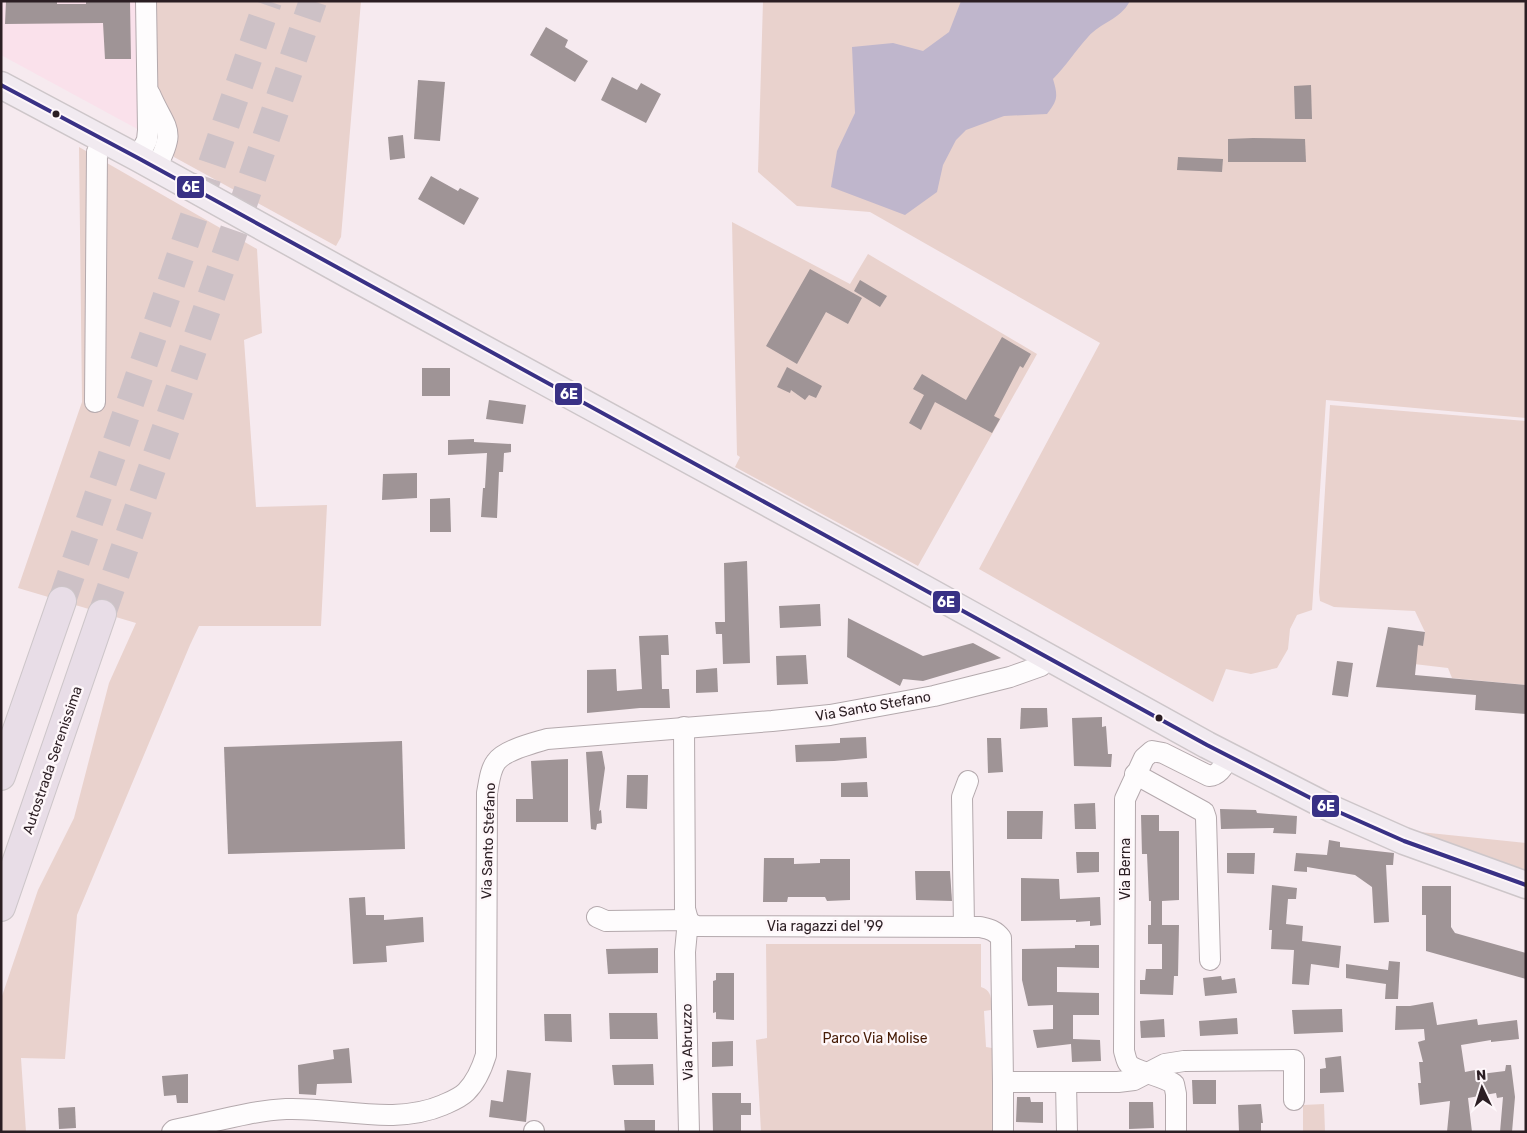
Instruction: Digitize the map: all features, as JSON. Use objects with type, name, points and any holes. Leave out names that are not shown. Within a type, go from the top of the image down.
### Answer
[{"type":"highway","points":[[1,776],[62,601]]},
{"type":"highway","name":"Autostrada Serenissima","points":[[1,907],[102,614]]},
{"type":"main road","points":[[1,85],[104,139],[887,568],[1047,658],[1229,756],[1332,809],[1395,837],[1526,885]]},
{"type":"street","points":[[146,1],[147,163]]},
{"type":"street","points":[[95,402],[97,152],[104,139]]},
{"type":"street","name":"Via Santo Stefano","points":[[172,1132],[174,1130],[256,1113],[283,1109],[396,1116],[417,1114],[455,1100],[466,1092],[481,1070],[486,1056],[487,793],[490,776],[496,761],[516,748],[547,739],[830,715],[934,696],[1010,677],[1041,666],[1047,658]]},
{"type":"street","points":[[684,727],[685,909],[688,920]]},
{"type":"street","name":"Via Berna","points":[[1176,1132],[1176,1094],[1174,1084],[1166,1078],[1135,1069],[1128,1063],[1124,1051],[1125,799],[1144,758],[1152,751],[1163,753],[1209,776],[1219,772],[1229,756]]},
{"type":"street","points":[[1135,774],[1204,812],[1209,895],[1210,960]]},
{"type":"street","points":[[964,927],[962,797],[968,781]]},
{"type":"street","name":"Via ragazzi del '99","points":[[597,917],[606,921],[688,920],[697,926],[980,927],[991,929],[997,932],[1001,938],[1002,947],[1002,1082]]},
{"type":"street","name":"Via Abruzzo","points":[[688,920],[685,952],[689,1132]]},
{"type":"street","points":[[1003,1132],[1002,1082],[1118,1082],[1134,1080],[1165,1064],[1184,1061],[1294,1060],[1294,1100]]},
{"type":"street","points":[[1066,1082],[1067,1132]]},
{"type":"shaded area","points":[[1,1],[139,1],[141,131],[1,55]]},
{"type":"shaded area","points":[[961,1],[1130,1],[1121,13],[1088,37],[1053,79],[1056,98],[1047,114],[1004,116],[966,130],[956,140],[943,165],[937,192],[905,215],[831,187],[837,151],[855,113],[852,47],[893,43],[923,51],[949,32]]},
{"type":"green space","points":[[154,1],[361,1],[341,237],[336,246],[174,157],[174,125],[156,85]]},
{"type":"green space","points":[[763,1],[1526,1],[1526,418],[1326,400],[1312,610],[1297,615],[1290,629],[1288,649],[1277,668],[1251,674],[1226,669],[1213,702],[979,569],[1100,343],[870,212],[797,206],[758,172]]},
{"type":"green space","points":[[79,147],[257,249],[262,333],[244,340],[256,507],[327,505],[321,626],[199,626],[77,915],[65,1059],[21,1058],[26,1132],[1,1132],[1,999],[38,890],[74,818],[109,683],[136,623],[18,588],[82,402]]},
{"type":"green space","points":[[732,222],[850,284],[868,254],[1037,354],[918,566],[735,467],[740,457],[737,455]]},
{"type":"green space","points":[[1330,405],[1526,421],[1526,685],[1452,678],[1448,668],[1414,664],[1418,645],[1423,645],[1425,632],[1415,611],[1334,607],[1320,601]]},
{"type":"green space","points":[[1420,832],[1526,843],[1526,870]]},
{"type":"green space","name":"Parco Via Molise","points":[[766,944],[981,944],[981,987],[988,991],[991,999],[991,1010],[984,1011],[986,1047],[992,1048],[993,1132],[761,1132],[756,1040],[767,1038]]},
{"type":"green space","points":[[1324,1104],[1325,1132],[1303,1132],[1303,1105]]},
{"type":"building","points":[[6,1],[57,1],[57,4],[86,4],[86,1],[130,1],[131,59],[105,59],[103,23],[5,24]]},
{"type":"building","points":[[546,27],[568,40],[565,47],[588,61],[575,82],[530,55]]},
{"type":"building","points":[[612,77],[637,90],[641,83],[661,94],[646,123],[601,100]]},
{"type":"building","points":[[418,80],[445,82],[440,141],[414,139]]},
{"type":"building","points":[[1311,85],[1312,119],[1295,119],[1294,86]]},
{"type":"building","points":[[403,135],[405,158],[390,160],[388,137]]},
{"type":"building","points":[[1228,139],[1305,139],[1306,162],[1228,162]]},
{"type":"building","points":[[1178,157],[1223,159],[1222,172],[1177,170]]},
{"type":"building","points":[[431,176],[458,191],[460,188],[479,198],[464,225],[418,199]]},
{"type":"building","points":[[810,269],[862,298],[848,324],[826,312],[797,364],[766,346]]},
{"type":"building","points":[[860,280],[887,296],[880,307],[854,291]]},
{"type":"building","points":[[1002,337],[1031,354],[1023,368],[1020,366],[994,416],[1000,419],[992,433],[935,402],[921,430],[909,423],[924,395],[913,389],[922,374],[966,400]]},
{"type":"building","points":[[787,367],[822,386],[816,398],[809,395],[805,400],[791,390],[790,393],[777,387]]},
{"type":"building","points":[[422,368],[450,368],[450,396],[422,396]]},
{"type":"building","points":[[489,400],[526,405],[523,424],[486,419]]},
{"type":"building","points":[[474,439],[474,442],[511,444],[511,452],[504,453],[503,472],[499,472],[497,518],[481,517],[487,453],[448,455],[448,440]]},
{"type":"building","points":[[417,473],[417,498],[382,500],[383,474]]},
{"type":"building","points":[[450,498],[451,532],[430,532],[430,499]]},
{"type":"building","points":[[747,561],[750,663],[723,664],[722,634],[716,634],[715,622],[725,622],[724,563]]},
{"type":"building","points":[[820,604],[821,626],[780,628],[779,606]]},
{"type":"building","points":[[848,618],[923,656],[973,643],[1001,658],[923,681],[903,679],[900,686],[847,657]]},
{"type":"building","points":[[1388,627],[1425,632],[1423,646],[1418,645],[1415,675],[1526,685],[1526,714],[1475,710],[1476,695],[1376,687]]},
{"type":"building","points":[[668,635],[669,655],[661,655],[662,689],[669,689],[670,708],[640,708],[587,713],[587,670],[616,669],[617,691],[642,689],[639,636]]},
{"type":"building","points":[[806,655],[808,684],[777,685],[776,656]]},
{"type":"building","points":[[1337,661],[1353,663],[1348,697],[1332,695]]},
{"type":"building","points":[[717,668],[718,692],[696,693],[696,670]]},
{"type":"building","points":[[1021,708],[1047,708],[1048,727],[1020,729]]},
{"type":"building","points":[[1102,717],[1102,727],[1106,726],[1108,754],[1112,754],[1111,767],[1074,766],[1072,718]]},
{"type":"building","points":[[866,737],[867,758],[796,762],[795,745],[840,743],[840,738]]},
{"type":"building","points":[[987,738],[1001,738],[1003,772],[988,773]]},
{"type":"building","points":[[402,741],[405,849],[228,854],[224,747]]},
{"type":"building","points":[[602,751],[605,768],[599,811],[601,810],[602,823],[597,824],[596,830],[591,829],[586,752]]},
{"type":"building","points":[[568,759],[568,822],[516,822],[516,799],[533,799],[531,761]]},
{"type":"building","points":[[627,775],[648,775],[647,809],[626,808]]},
{"type":"building","points":[[867,782],[868,797],[841,797],[841,783]]},
{"type":"building","points":[[1095,803],[1096,829],[1075,829],[1074,804]]},
{"type":"building","points":[[1220,809],[1256,810],[1257,813],[1297,816],[1296,834],[1273,833],[1274,828],[1221,829]]},
{"type":"building","points":[[1007,811],[1043,811],[1042,839],[1007,839]]},
{"type":"building","points":[[1141,815],[1159,815],[1159,831],[1179,831],[1179,900],[1162,901],[1162,925],[1179,925],[1178,976],[1174,976],[1173,995],[1140,994],[1140,980],[1145,980],[1146,969],[1162,969],[1162,944],[1148,944],[1148,925],[1151,925],[1151,901],[1149,901],[1147,854],[1142,854]]},
{"type":"building","points":[[1329,840],[1340,842],[1340,847],[1394,853],[1393,865],[1386,865],[1389,922],[1374,923],[1372,887],[1355,875],[1307,867],[1307,872],[1294,871],[1296,853],[1327,855]]},
{"type":"building","points":[[1076,852],[1099,852],[1099,872],[1077,873]]},
{"type":"building","points":[[1227,853],[1255,853],[1254,874],[1227,873]]},
{"type":"building","points":[[764,858],[794,858],[794,864],[820,863],[820,859],[850,859],[850,900],[827,901],[825,897],[788,897],[787,902],[763,902]]},
{"type":"building","points":[[915,871],[950,871],[952,901],[916,900]]},
{"type":"building","points":[[1021,878],[1059,879],[1060,899],[1100,897],[1101,925],[1090,926],[1090,921],[1076,922],[1076,920],[1021,921]]},
{"type":"building","points":[[1272,885],[1297,888],[1296,899],[1288,899],[1286,924],[1303,926],[1302,941],[1341,946],[1339,968],[1311,964],[1309,985],[1292,984],[1294,950],[1271,949],[1272,930],[1269,930]]},
{"type":"building","points":[[1422,886],[1451,886],[1451,927],[1455,933],[1526,953],[1526,979],[1426,951],[1426,915],[1422,915]]},
{"type":"building","points":[[365,897],[366,915],[384,915],[384,920],[423,917],[424,942],[386,946],[387,962],[353,964],[349,898]]},
{"type":"building","points":[[1075,945],[1099,945],[1099,968],[1057,967],[1057,992],[1099,993],[1099,1015],[1073,1015],[1073,1039],[1100,1040],[1101,1061],[1072,1062],[1071,1044],[1037,1048],[1033,1030],[1053,1029],[1053,1005],[1028,1006],[1022,980],[1022,949],[1075,948]]},
{"type":"building","points":[[658,948],[658,973],[608,974],[606,949]]},
{"type":"building","points":[[1389,961],[1400,962],[1398,999],[1385,999],[1386,984],[1346,978],[1346,964],[1388,970]]},
{"type":"building","points":[[716,973],[734,973],[734,1020],[716,1019],[716,1012],[713,1013],[713,981],[716,980]]},
{"type":"building","points":[[1221,976],[1222,980],[1235,978],[1237,993],[1205,996],[1203,978]]},
{"type":"building","points":[[1433,1002],[1437,1025],[1477,1019],[1478,1025],[1517,1020],[1519,1039],[1491,1042],[1491,1040],[1461,1045],[1465,1072],[1480,1069],[1481,1074],[1505,1071],[1506,1065],[1511,1065],[1515,1097],[1512,1132],[1500,1132],[1503,1097],[1497,1098],[1496,1093],[1468,1098],[1472,1132],[1447,1132],[1450,1101],[1420,1105],[1418,1083],[1421,1083],[1419,1062],[1423,1062],[1418,1042],[1425,1040],[1424,1029],[1395,1030],[1396,1006],[1410,1006]]},
{"type":"building","points":[[1342,1009],[1343,1032],[1294,1034],[1292,1010]]},
{"type":"building","points":[[609,1013],[657,1013],[658,1039],[610,1039]]},
{"type":"building","points":[[544,1014],[571,1014],[572,1042],[545,1041]]},
{"type":"building","points":[[1237,1018],[1238,1034],[1200,1036],[1199,1021]]},
{"type":"building","points":[[1164,1019],[1165,1037],[1141,1038],[1140,1021]]},
{"type":"building","points":[[733,1041],[733,1066],[712,1067],[712,1042]]},
{"type":"building","points":[[349,1048],[352,1083],[317,1084],[316,1095],[299,1094],[298,1065],[334,1059],[333,1050]]},
{"type":"building","points":[[1341,1056],[1344,1092],[1320,1093],[1320,1069],[1326,1068],[1325,1058]]},
{"type":"building","points":[[653,1064],[654,1085],[614,1085],[612,1065]]},
{"type":"building","points":[[507,1070],[531,1073],[526,1122],[489,1117],[491,1100],[503,1102]]},
{"type":"building","points":[[188,1074],[188,1103],[177,1103],[176,1095],[164,1096],[162,1076]]},
{"type":"building","points":[[1192,1080],[1216,1080],[1216,1104],[1193,1104]]},
{"type":"building","points":[[712,1093],[741,1093],[741,1103],[751,1103],[751,1115],[741,1115],[741,1132],[713,1132]]},
{"type":"building","points":[[1017,1097],[1030,1097],[1031,1102],[1043,1102],[1043,1123],[1016,1122]]},
{"type":"building","points":[[1129,1102],[1153,1102],[1154,1128],[1129,1129]]},
{"type":"building","points":[[1261,1104],[1263,1123],[1261,1123],[1261,1132],[1239,1132],[1238,1105]]},
{"type":"building","points":[[75,1107],[76,1128],[59,1129],[58,1108]]},
{"type":"building","points":[[624,1120],[655,1120],[655,1132],[625,1132]]},
{"type":"tunnel","points":[[62,601],[268,1]]},
{"type":"tunnel","points":[[102,614],[313,1]]},
{"type":"transit line","name":"6E","points":[[1,85],[138,158],[1207,745],[1332,809],[1404,841],[1526,885]]}]
